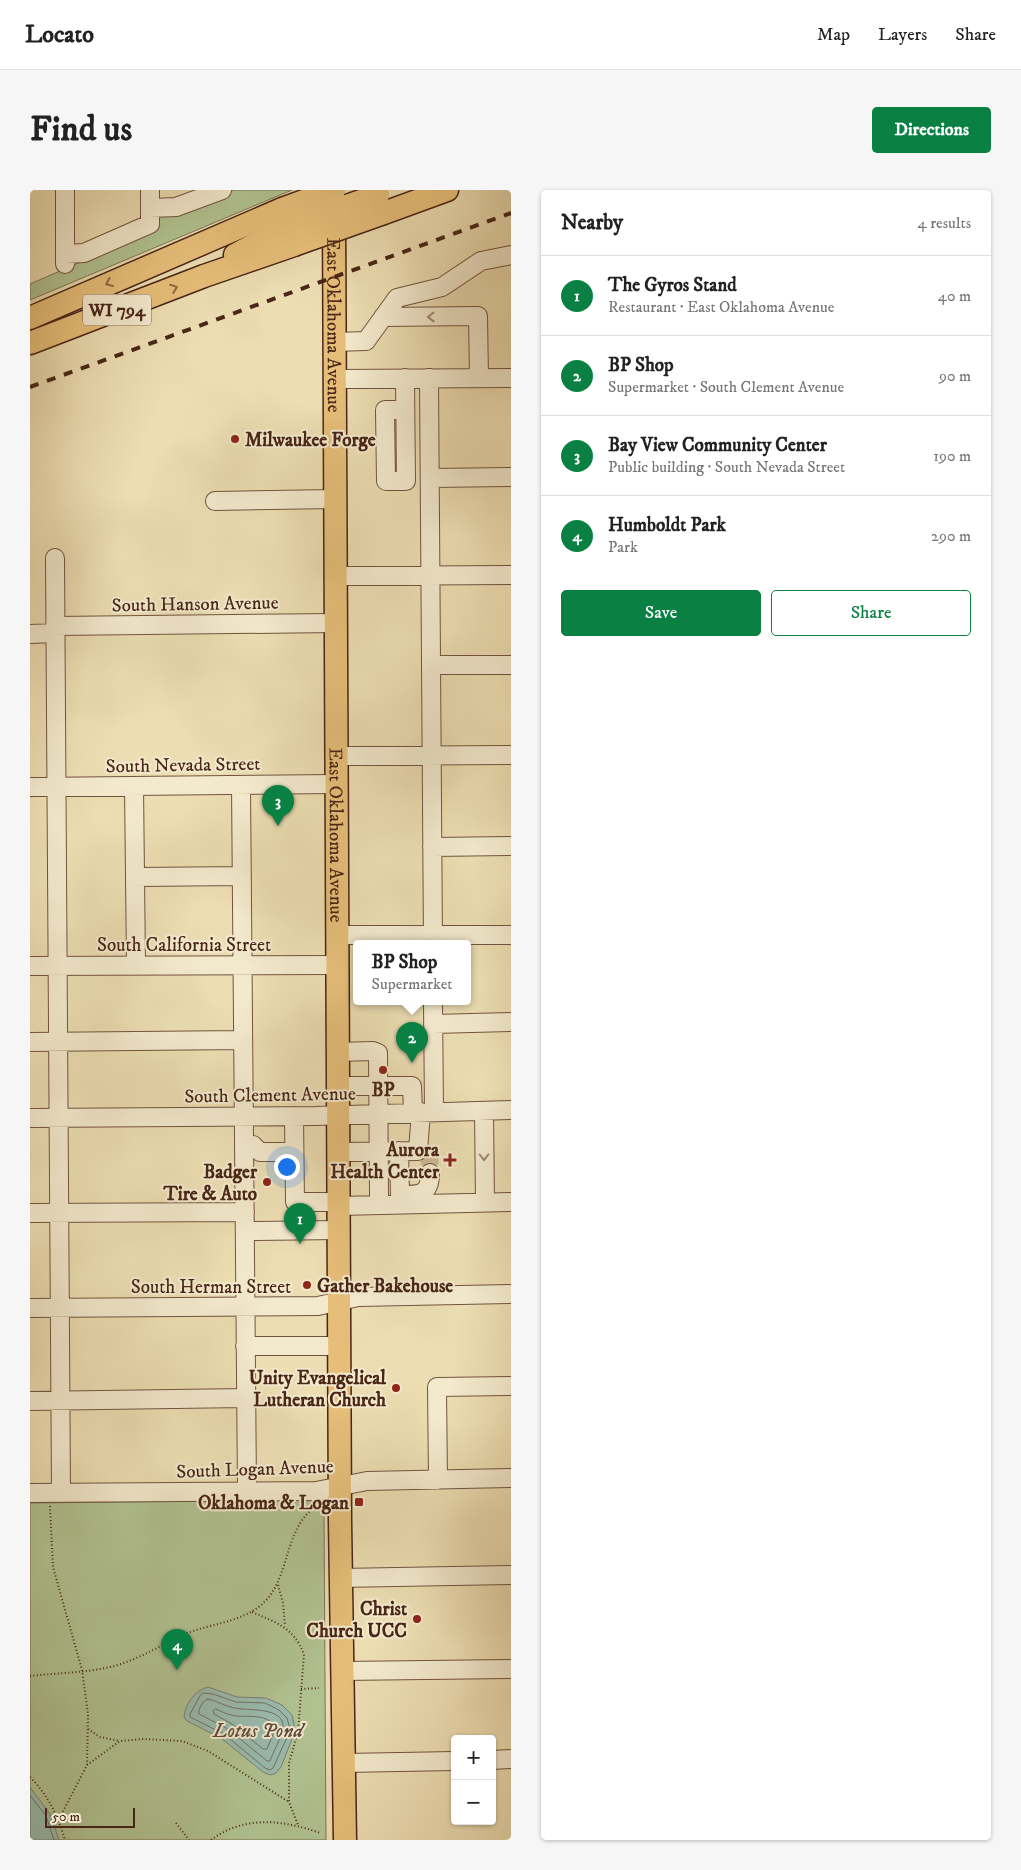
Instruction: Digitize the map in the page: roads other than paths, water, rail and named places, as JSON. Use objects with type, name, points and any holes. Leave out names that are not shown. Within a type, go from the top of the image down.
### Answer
[{"type":"main road","points":[[285,220],[306,190]]},
{"type":"main road","name":"WI 794","points":[[30,343],[204,276],[285,220],[334,190]]},
{"type":"main road","name":"East Oklahoma Avenue","points":[[334,190],[340,1578],[345,1840]]},
{"type":"main road","points":[[285,220],[384,199],[447,190]]},
{"type":"main road","name":"WI 794","points":[[30,318],[173,256],[285,220]]},
{"type":"street","points":[[64,190],[65,259],[84,253],[150,216],[222,190]]},
{"type":"street","points":[[150,190],[150,216]]},
{"type":"street","points":[[334,342],[366,341],[396,298],[442,287],[481,261],[511,255]]},
{"type":"street","points":[[383,318],[478,316],[479,378]]},
{"type":"street","points":[[405,378],[405,410]]},
{"type":"street","points":[[429,378],[433,940]]},
{"type":"street","points":[[334,379],[511,378]]},
{"type":"street","points":[[430,478],[511,477]]},
{"type":"street","points":[[215,501],[335,499]]},
{"type":"street","points":[[55,558],[61,1493]]},
{"type":"street","points":[[336,576],[511,575]]},
{"type":"street","name":"South Hanson Avenue","points":[[30,634],[55,629],[336,622]]},
{"type":"street","points":[[431,665],[511,665]]},
{"type":"street","points":[[337,756],[511,755]]},
{"type":"street","name":"South Nevada Street","points":[[30,787],[337,784]]},
{"type":"street","points":[[242,785],[247,1491]]},
{"type":"street","points":[[134,786],[136,966]]},
{"type":"street","points":[[432,846],[511,846]]},
{"type":"street","points":[[135,877],[242,876]]},
{"type":"street","points":[[338,935],[433,940],[511,935]]},
{"type":"street","name":"South California Street","points":[[30,966],[338,965]]},
{"type":"street","points":[[339,1152],[418,1151],[433,1024],[433,1005]]},
{"type":"street","points":[[433,1024],[511,1022]]},
{"type":"street","points":[[30,1042],[243,1040]]},
{"type":"street","points":[[338,1052],[376,1051],[378,1053],[379,1196]]},
{"type":"street","points":[[338,1086],[412,1086],[422,1116],[429,1148]]},
{"type":"street","name":"South Clement Avenue","points":[[30,1118],[294,1116],[379,1113],[422,1116],[511,1110]]},
{"type":"street","points":[[484,1111],[484,1203]]},
{"type":"street","points":[[294,1116],[295,1202],[362,1206],[511,1202]]},
{"type":"street","points":[[244,1146],[252,1145],[260,1152],[294,1152]]},
{"type":"street","points":[[400,1151],[400,1196]]},
{"type":"street","points":[[362,1206],[369,1197],[418,1195],[425,1192],[430,1173]]},
{"type":"street","points":[[30,1213],[244,1212]]},
{"type":"street","points":[[245,1231],[339,1230]]},
{"type":"street","name":"South Herman Street","points":[[30,1308],[318,1306],[358,1297],[511,1294]]},
{"type":"street","points":[[246,1346],[339,1346]]},
{"type":"street","points":[[438,1480],[437,1387],[511,1386]]},
{"type":"street","points":[[30,1401],[246,1398]]},
{"type":"street","name":"South Logan Avenue","points":[[30,1493],[316,1491],[364,1482],[511,1478]]},
{"type":"street","points":[[340,1578],[511,1575]]},
{"type":"street","points":[[342,1672],[511,1669]]},
{"type":"street","points":[[496,1760],[511,1760]]},
{"type":"street","points":[[344,1763],[451,1761]]},
{"type":"water","name":"Lotus Pond","points":[[208,1687],[237,1697],[266,1698],[282,1705],[292,1715],[294,1734],[281,1767],[276,1773],[270,1775],[263,1772],[221,1738],[187,1721],[184,1717],[189,1703],[195,1694]]},
{"type":"water","points":[[30,1787],[50,1814],[59,1840],[30,1840]]},
{"type":"tunnel","points":[[429,1147],[430,1173]]},
{"type":"railway","points":[[30,387],[511,213]]},
{"type":"place","name":"Milwaukee Forge","points":[[235,439]]},
{"type":"place","name":"Bay View Community Center","points":[[278,826]]},
{"type":"place","name":"BP Shop","points":[[412,1063]]},
{"type":"place","name":"BP","points":[[383,1070]]},
{"type":"place","name":"Aurora Health Center","points":[[450,1160]]},
{"type":"place","name":"Badger Tire & Auto","points":[[267,1182]]},
{"type":"place","name":"The Gyros Stand","points":[[300,1244]]},
{"type":"place","name":"Gather Bakehouse","points":[[307,1285]]},
{"type":"place","name":"Unity Evangelical Lutheran Church","points":[[396,1388]]},
{"type":"place","name":"Oklahoma & Logan","points":[[359,1502]]},
{"type":"place","name":"Christ Church UCC","points":[[417,1619]]},
{"type":"place","name":"Humboldt Park","points":[[177,1670]]}]
